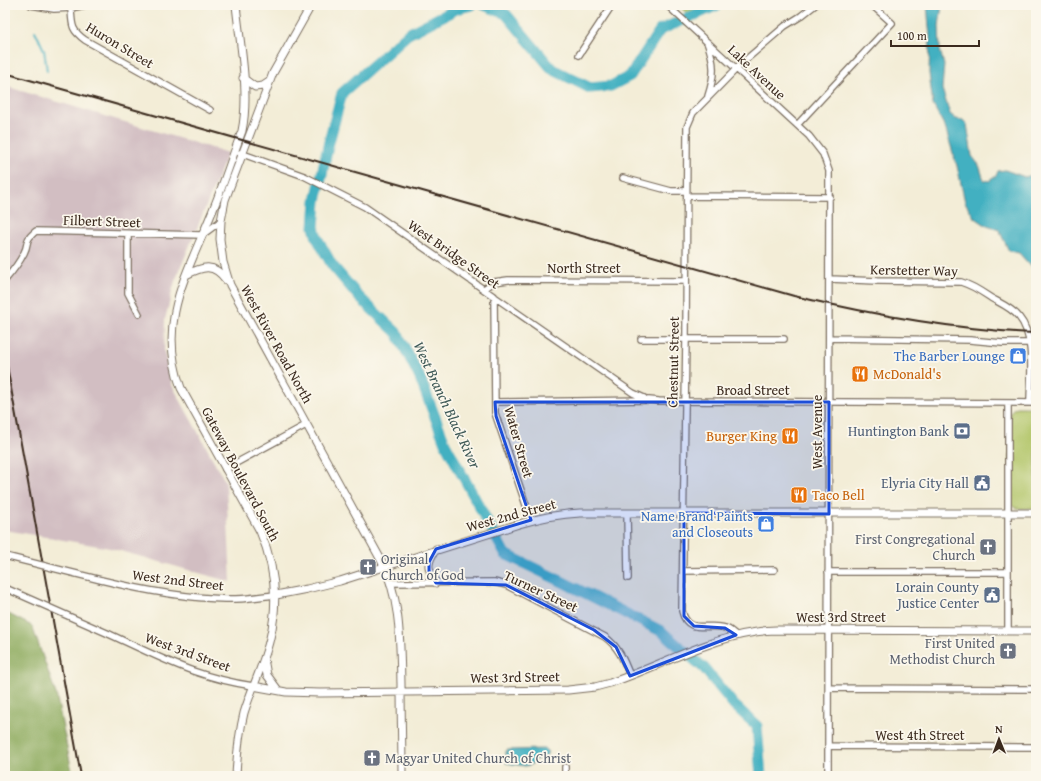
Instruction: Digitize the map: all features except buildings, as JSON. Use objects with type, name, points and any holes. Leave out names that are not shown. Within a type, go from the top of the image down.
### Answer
[{"type":"main road","name":"Gateway Boulevard South","points":[[236,5],[245,108],[242,132],[177,300],[172,322],[171,344],[174,366],[187,400],[226,469],[265,544],[272,570],[276,595],[273,626],[244,714],[240,734],[236,776]]},
{"type":"main road","name":"West River Road North","points":[[310,7],[281,57],[225,200],[221,221],[221,253],[230,285],[384,566],[390,583],[399,622],[402,776]]},
{"type":"main road","points":[[243,78],[254,87],[263,86],[270,82]]},
{"type":"main road","points":[[186,275],[200,268],[211,268],[218,271],[230,285]]},
{"type":"main road","name":"West 2nd Street","points":[[276,595],[314,588],[531,520],[547,516],[574,513],[1036,513]]},
{"type":"main road","points":[[436,549],[428,565],[430,573],[436,583]]},
{"type":"main road","name":"West 3rd Street","points":[[253,686],[278,690],[320,693],[568,690],[595,687],[630,676],[736,635],[769,630],[1036,631]]},
{"type":"main road","points":[[264,657],[267,675],[278,690]]},
{"type":"street","points":[[31,5],[54,8],[71,8],[85,5]]},
{"type":"street","points":[[579,55],[612,5]]},
{"type":"street","name":"Lake Avenue","points":[[667,5],[797,125],[818,146],[826,160]]},
{"type":"street","name":"Chestnut Street","points":[[736,635],[725,628],[697,627],[686,620],[682,611],[687,127],[693,113],[760,46],[815,5]]},
{"type":"street","points":[[797,125],[892,23],[872,5]]},
{"type":"street","name":"Huron Street","points":[[71,8],[72,25],[76,33],[85,40],[210,110]]},
{"type":"street","points":[[706,40],[712,54],[714,70],[708,98]]},
{"type":"street","name":"West Bridge Street","points":[[235,151],[304,176],[341,194],[376,215],[633,393],[648,400]]},
{"type":"street","name":"West Avenue","points":[[826,160],[829,171],[830,197],[828,776]]},
{"type":"street","points":[[623,178],[686,194],[830,197]]},
{"type":"street","points":[[202,235],[221,221]]},
{"type":"street","name":"Filbert Street","points":[[5,280],[16,267],[25,251],[28,238],[36,231],[202,235]]},
{"type":"street","points":[[128,234],[128,293],[139,314]]},
{"type":"street","name":"Kerstetter Way","points":[[830,279],[965,283],[997,301],[1018,315],[1022,320],[1030,343],[1033,403]]},
{"type":"street","name":"North Street","points":[[484,289],[494,282],[508,280],[686,281]]},
{"type":"street","name":"Water Street","points":[[494,296],[496,416],[531,520]]},
{"type":"street","points":[[641,339],[784,338]]},
{"type":"street","points":[[829,338],[970,340],[1002,343],[1030,343]]},
{"type":"street","name":"Broad Street","points":[[495,402],[648,400],[1033,403]]},
{"type":"street","points":[[1008,403],[1008,631]]},
{"type":"street","points":[[226,469],[306,425]]},
{"type":"street","points":[[627,513],[628,578]]},
{"type":"street","name":"West 2nd Street","points":[[5,556],[160,593],[228,599],[276,595]]},
{"type":"street","points":[[683,570],[774,570]]},
{"type":"street","points":[[828,572],[1008,572]]},
{"type":"street","name":"Turner Street","points":[[390,583],[494,582],[506,585],[605,637],[613,643],[619,651],[630,676]]},
{"type":"street","name":"West 3rd Street","points":[[5,588],[194,672],[226,681],[253,686]]},
{"type":"street","points":[[828,688],[1036,689]]},
{"type":"street","name":"West 4th Street","points":[[828,746],[1036,747]]},
{"type":"street","points":[[565,767],[565,776]]},
{"type":"highlighted area","points":[[495,402],[829,402],[829,514],[684,513],[684,616],[694,626],[725,628],[736,635],[630,676],[616,647],[594,630],[506,585],[436,583],[429,571],[429,562],[436,549],[531,520],[496,416]]},
{"type":"shaded area","points":[[5,86],[228,153],[175,281],[165,319],[164,352],[172,385],[226,483],[231,582],[110,548],[5,530]]},
{"type":"green space","points":[[678,5],[718,5],[691,17]]},
{"type":"green space","points":[[1017,407],[1036,407],[1036,508],[1015,508],[1010,504],[1010,413]]},
{"type":"green space","points":[[5,612],[32,626],[56,694],[73,776],[5,776]]},
{"type":"water","points":[[927,5],[942,5],[939,26],[940,50],[944,65],[942,89],[950,114],[956,119],[963,120],[967,124],[972,156],[979,165],[984,180],[989,181],[996,176],[998,171],[1005,170],[1025,177],[1036,174],[1036,272],[1019,253],[1009,251],[999,230],[987,226],[974,217],[965,202],[957,166],[945,127],[933,105],[929,73],[930,38]]},
{"type":"water","points":[[545,749],[548,752],[546,756],[534,760],[531,765],[525,766],[506,763],[507,750]]},
{"type":"waterway","name":"West Branch Black River","points":[[472,5],[456,9],[408,34],[342,93],[316,201],[314,227],[317,238],[332,265],[359,297],[397,333],[420,378],[445,443],[505,554],[661,631],[704,668],[734,705],[757,726],[761,776]]},
{"type":"waterway","name":"West Branch Black River","points":[[484,5],[506,14],[552,69],[590,88],[611,86],[630,76],[660,30],[718,5]]},
{"type":"waterway","points":[[35,31],[44,50],[47,71]]},
{"type":"railway","points":[[5,73],[794,296],[884,315],[944,325],[975,329],[1036,333]]},
{"type":"railway","points":[[5,355],[81,776]]},
{"type":"place","name":"The Barber Lounge","points":[[1018,356]]},
{"type":"place","name":"McDonald's","points":[[860,374]]},
{"type":"place","name":"Huntington Bank","points":[[962,431]]},
{"type":"place","name":"Burger King","points":[[790,436]]},
{"type":"place","name":"Elyria City Hall","points":[[982,483]]},
{"type":"place","name":"Taco Bell","points":[[799,495]]},
{"type":"place","name":"Name Brand Paints and Closeouts","points":[[766,524]]},
{"type":"place","name":"First Congregational Church","points":[[988,547]]},
{"type":"place","name":"Original Church of God","points":[[368,567]]},
{"type":"place","name":"Lorain County Justice Center","points":[[992,595]]},
{"type":"place","name":"First United Methodist Church","points":[[1008,651]]},
{"type":"place","name":"Magyar United Church of Christ","points":[[372,758]]}]
